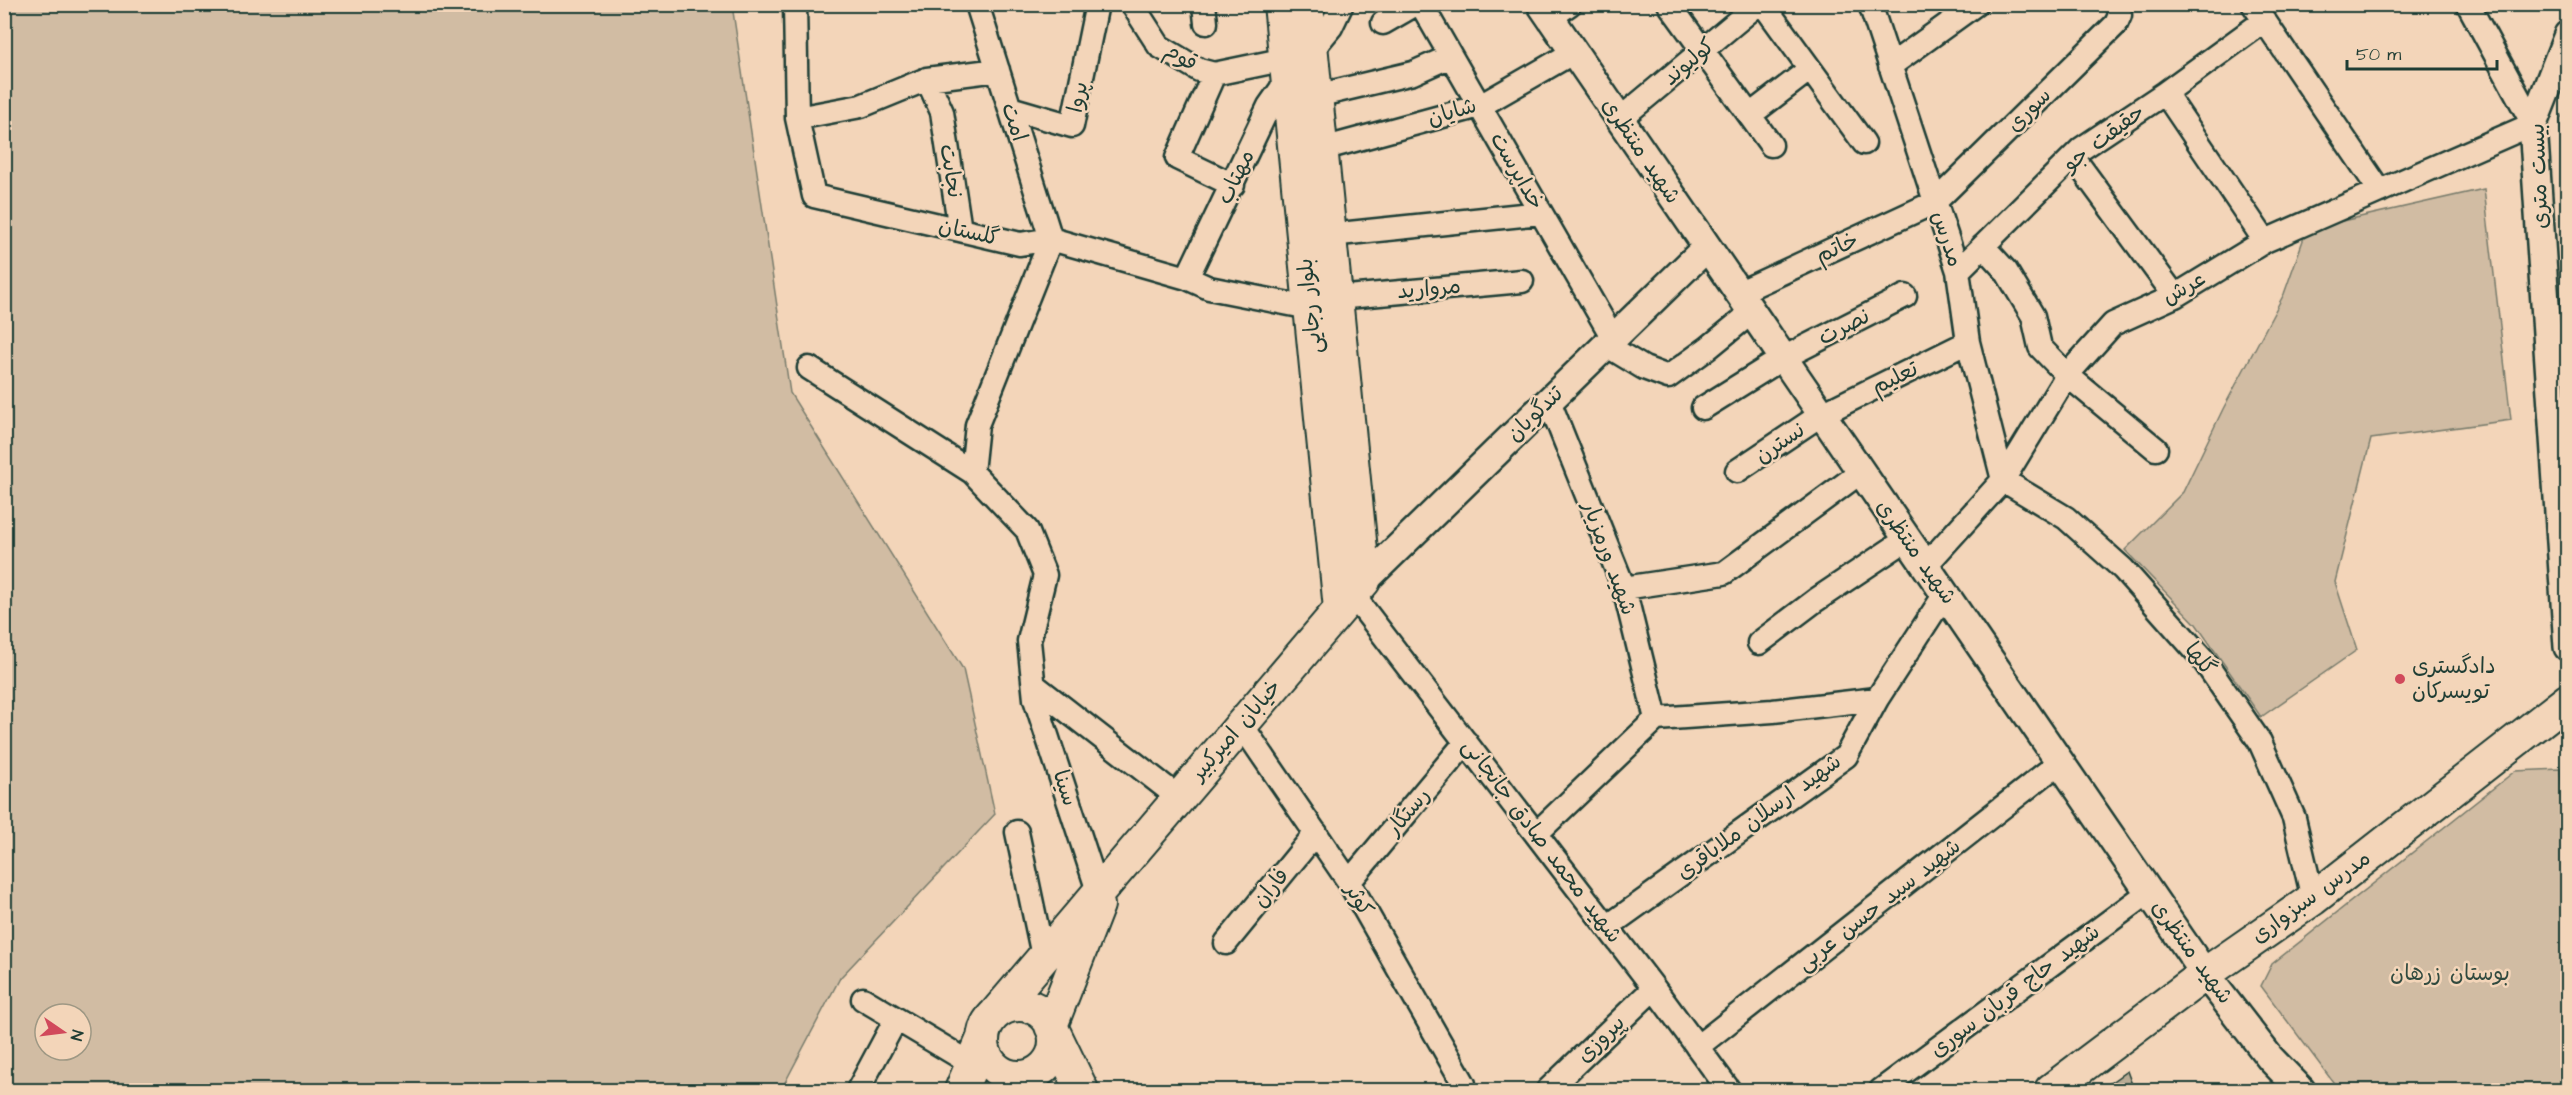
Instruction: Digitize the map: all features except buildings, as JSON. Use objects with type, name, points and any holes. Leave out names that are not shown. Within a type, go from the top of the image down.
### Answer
[{"type":"main road","name":"بلوار رجایی","points":[[1280,4],[1295,63],[1323,303],[1352,594]]},
{"type":"main road","name":"بلوار رجایی","points":[[1307,4],[1295,63],[1316,96],[1330,235],[1323,303]]},
{"type":"main road","name":"خیابان امیرکبیر","points":[[978,1052],[1043,956],[1352,594]]},
{"type":"main road","name":"مدرس سبزواری","points":[[2051,1090],[2205,974],[2313,898],[2568,700]]},
{"type":"main road","points":[[1013,1084],[1042,1069],[1053,1053],[1054,1035],[1051,1026],[1103,885]]},
{"type":"main road","points":[[1060,1090],[1013,1084],[1006,1075],[998,1071],[986,1057],[978,1052],[1003,1008],[1022,1005],[1039,1011],[1051,1026],[1082,1090]]},
{"type":"street","name":"گلستان","points":[[795,4],[797,118],[814,196],[1020,244],[1051,239],[1187,278],[1209,288],[1323,303]]},
{"type":"street","name":"امت","points":[[977,4],[1051,239]]},
{"type":"street","name":"پروا","points":[[1010,108],[1072,126],[1097,4]]},
{"type":"street","name":"قوم","points":[[1132,4],[1160,46],[1199,70],[1214,74],[1295,63]]},
{"type":"street","name":"مهتاب","points":[[1187,278],[1269,106],[1295,63],[1331,27],[1342,4]]},
{"type":"street","points":[[1383,23],[1416,4]]},
{"type":"street","name":"خداپرست","points":[[1421,4],[1541,213],[1610,341]]},
{"type":"street","points":[[1669,4],[1771,145]]},
{"type":"street","name":"کولیوند","points":[[1620,119],[1758,4]]},
{"type":"street","points":[[1763,4],[1864,143]]},
{"type":"street","name":"مدرس","points":[[1870,4],[1958,271],[1968,342],[2003,480]]},
{"type":"street","points":[[1890,66],[1976,4]]},
{"type":"street","points":[[2468,4],[2534,124]]},
{"type":"street","name":"شهید منتظری","points":[[1554,9],[1574,52],[2205,974],[2270,1058],[2301,1090]]},
{"type":"street","name":"سوری","points":[[1935,202],[2116,24],[2119,10]]},
{"type":"street","points":[[2258,13],[2380,190]]},
{"type":"street","name":"حقیقت جو","points":[[1958,271],[2073,157],[2165,93],[2258,13]]},
{"type":"street","name":"بیست متری","points":[[2568,35],[2534,124],[2568,647]]},
{"type":"street","name":"شایان","points":[[1322,149],[1480,106],[1574,52]]},
{"type":"street","points":[[1316,96],[1413,73],[1451,56]]},
{"type":"street","points":[[1750,115],[1810,69]]},
{"type":"street","points":[[797,118],[861,106],[927,79],[998,70]]},
{"type":"street","points":[[1214,74],[1177,158],[1233,185]]},
{"type":"street","name":"نجابت","points":[[927,79],[942,112],[960,230]]},
{"type":"street","points":[[2165,93],[2265,241]]},
{"type":"street","name":"عرش","points":[[1926,565],[2003,480],[2067,375],[2113,324],[2175,296],[2265,241],[2534,124]]},
{"type":"street","points":[[2073,157],[2175,296]]},
{"type":"street","name":"خاتم","points":[[1610,341],[1644,368],[1668,377],[1708,348],[1745,302],[1935,202]]},
{"type":"street","points":[[1330,235],[1541,213]]},
{"type":"street","points":[[972,472],[977,425],[1051,239]]},
{"type":"street","points":[[1983,246],[2006,271],[2033,316],[2040,347],[2067,375],[2156,449]]},
{"type":"street","name":"تندگویان","points":[[1352,594],[1707,247]]},
{"type":"street","name":"مروارید","points":[[1323,303],[1522,281]]},
{"type":"street","name":"نصرت","points":[[1783,358],[1905,296]]},
{"type":"street","name":"تعلیم","points":[[1822,414],[1968,342]]},
{"type":"street","points":[[1703,408],[1783,358]]},
{"type":"street","name":"سینا","points":[[809,368],[972,472],[1027,530],[1045,575],[1029,641],[1035,699],[1103,885]]},
{"type":"street","name":"شهید ورمزیار","points":[[1549,401],[1624,588],[1656,719]]},
{"type":"street","name":"نسترن","points":[[1737,471],[1822,414]]},
{"type":"street","points":[[1624,588],[1725,573],[1861,472]]},
{"type":"street","name":"گلها","points":[[2003,480],[2066,518],[2123,569],[2202,658],[2260,742],[2294,818],[2313,898]]},
{"type":"street","points":[[1759,643],[1816,600],[1907,539]]},
{"type":"street","name":"شهید محمد صادق جانجانی","points":[[1352,594],[1654,988],[1729,1090]]},
{"type":"street","name":"شهید ارسلان ملاباقری","points":[[1607,927],[1846,756],[1877,699],[1945,594]]},
{"type":"street","points":[[1034,685],[1178,797]]},
{"type":"street","points":[[1536,834],[1656,719],[1773,711],[1877,699]]},
{"type":"street","name":"کوثر","points":[[1241,724],[1349,882],[1464,1084]]},
{"type":"street","name":"رستگار","points":[[1349,882],[1466,742]]},
{"type":"street","name":"شهید سید حسن عربی","points":[[1697,1047],[2060,762]]},
{"type":"street","points":[[1017,832],[1043,956]]},
{"type":"street","name":"فاران","points":[[1226,943],[1316,833]]},
{"type":"street","name":"شهید حاج قربان سوری","points":[[1881,1090],[2149,892]]},
{"type":"street","name":"پیروزی","points":[[1548,1090],[1654,988]]},
{"type":"street","points":[[863,999],[896,1019],[978,1052]]},
{"type":"street","points":[[858,1090],[896,1019]]},
{"type":"green space","points":[[5,4],[732,5],[790,393],[963,669],[995,814],[840,978],[781,1090],[5,1090]]},
{"type":"green space","points":[[2567,108],[2567,265],[2560,119]]},
{"type":"green space","points":[[2484,189],[2511,420],[2371,439],[2335,582],[2357,650],[2261,717],[2196,624],[2125,550],[2183,492],[2223,409],[2284,294],[2307,229]]},
{"type":"green space","name":"بوستان زرهان","points":[[2560,769],[2568,862],[2567,1090],[2339,1090],[2261,986],[2272,964],[2515,771]]},
{"type":"place","name":"دادگستری تویسرکان","points":[[2400,679]]}]
